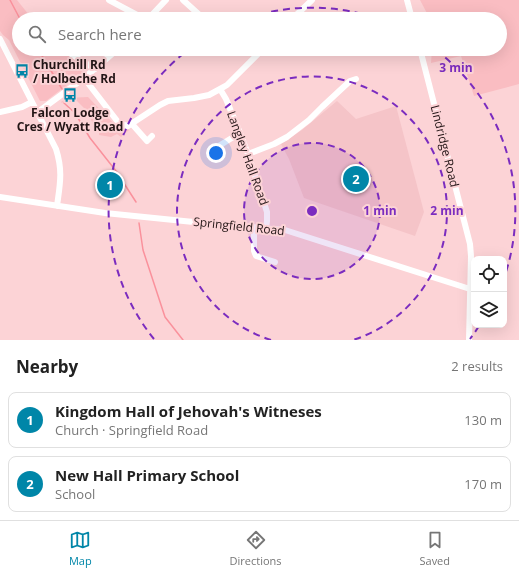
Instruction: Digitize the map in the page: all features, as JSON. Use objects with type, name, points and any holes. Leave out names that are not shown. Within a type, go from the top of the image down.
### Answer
[{"type":"street","points":[[109,0],[132,12]]},
{"type":"street","points":[[155,12],[166,0]]},
{"type":"street","points":[[183,0],[196,12]]},
{"type":"street","points":[[299,12],[312,0]]},
{"type":"street","points":[[408,0],[411,12]]},
{"type":"street","points":[[0,39],[56,149],[61,171],[57,206]]},
{"type":"street","points":[[74,56],[95,69]]},
{"type":"street","points":[[38,112],[84,78],[110,56]]},
{"type":"street","points":[[84,78],[118,122],[128,126],[168,100],[194,98],[220,89],[227,85],[256,56]]},
{"type":"street","name":"Lindridge Road","points":[[422,56],[470,244],[468,340]]},
{"type":"street","points":[[248,154],[274,144],[287,137],[309,120],[350,81],[356,79]]},
{"type":"street","name":"Langley Hall Road","points":[[220,89],[226,99],[248,154],[267,212],[266,228]]},
{"type":"street","points":[[0,112],[22,107],[32,102]]},
{"type":"street","points":[[132,124],[147,141],[152,136]]},
{"type":"street","points":[[217,159],[217,147],[240,133]]},
{"type":"street","name":"Springfield Road","points":[[0,197],[105,213],[285,230],[470,290]]},
{"type":"street","points":[[254,227],[254,251],[256,256],[275,262]]},
{"type":"shaded area","points":[[0,0],[17,0],[27,12],[12,12],[12,46],[9,40],[0,31]]},
{"type":"shaded area","points":[[420,0],[519,0],[519,84],[474,96],[461,56],[507,56],[507,12],[426,12]]},
{"type":"shaded area","points":[[17,56],[71,56],[87,66],[88,69],[46,101],[40,101]]},
{"type":"shaded area","points":[[432,56],[461,56],[431,63]]},
{"type":"shaded area","points":[[88,97],[117,127],[129,130],[121,137],[117,134],[111,137],[99,135],[99,130],[93,124],[87,111],[77,101],[61,102],[67,98]]},
{"type":"shaded area","points":[[337,101],[356,119],[396,106],[424,212],[415,236],[304,198],[289,159],[281,144],[302,130]]},
{"type":"waterway","points":[[10,0],[16,12]]},
{"type":"waterway","points":[[42,56],[62,89]]},
{"type":"waterway","points":[[64,103],[75,113],[90,138],[116,171],[136,202]]},
{"type":"waterway","points":[[139,223],[143,250],[165,317],[183,340]]},
{"type":"place","name":"Churchill Rd / Holbeche Rd","points":[[22,71]]},
{"type":"place","name":"Falcon Lodge Cres / Wyatt Road","points":[[70,95]]},
{"type":"place","name":"New Hall Primary School","points":[[356,179]]},
{"type":"place","name":"Kingdom Hall of Jehovah's Witneses","points":[[110,185]]}]
